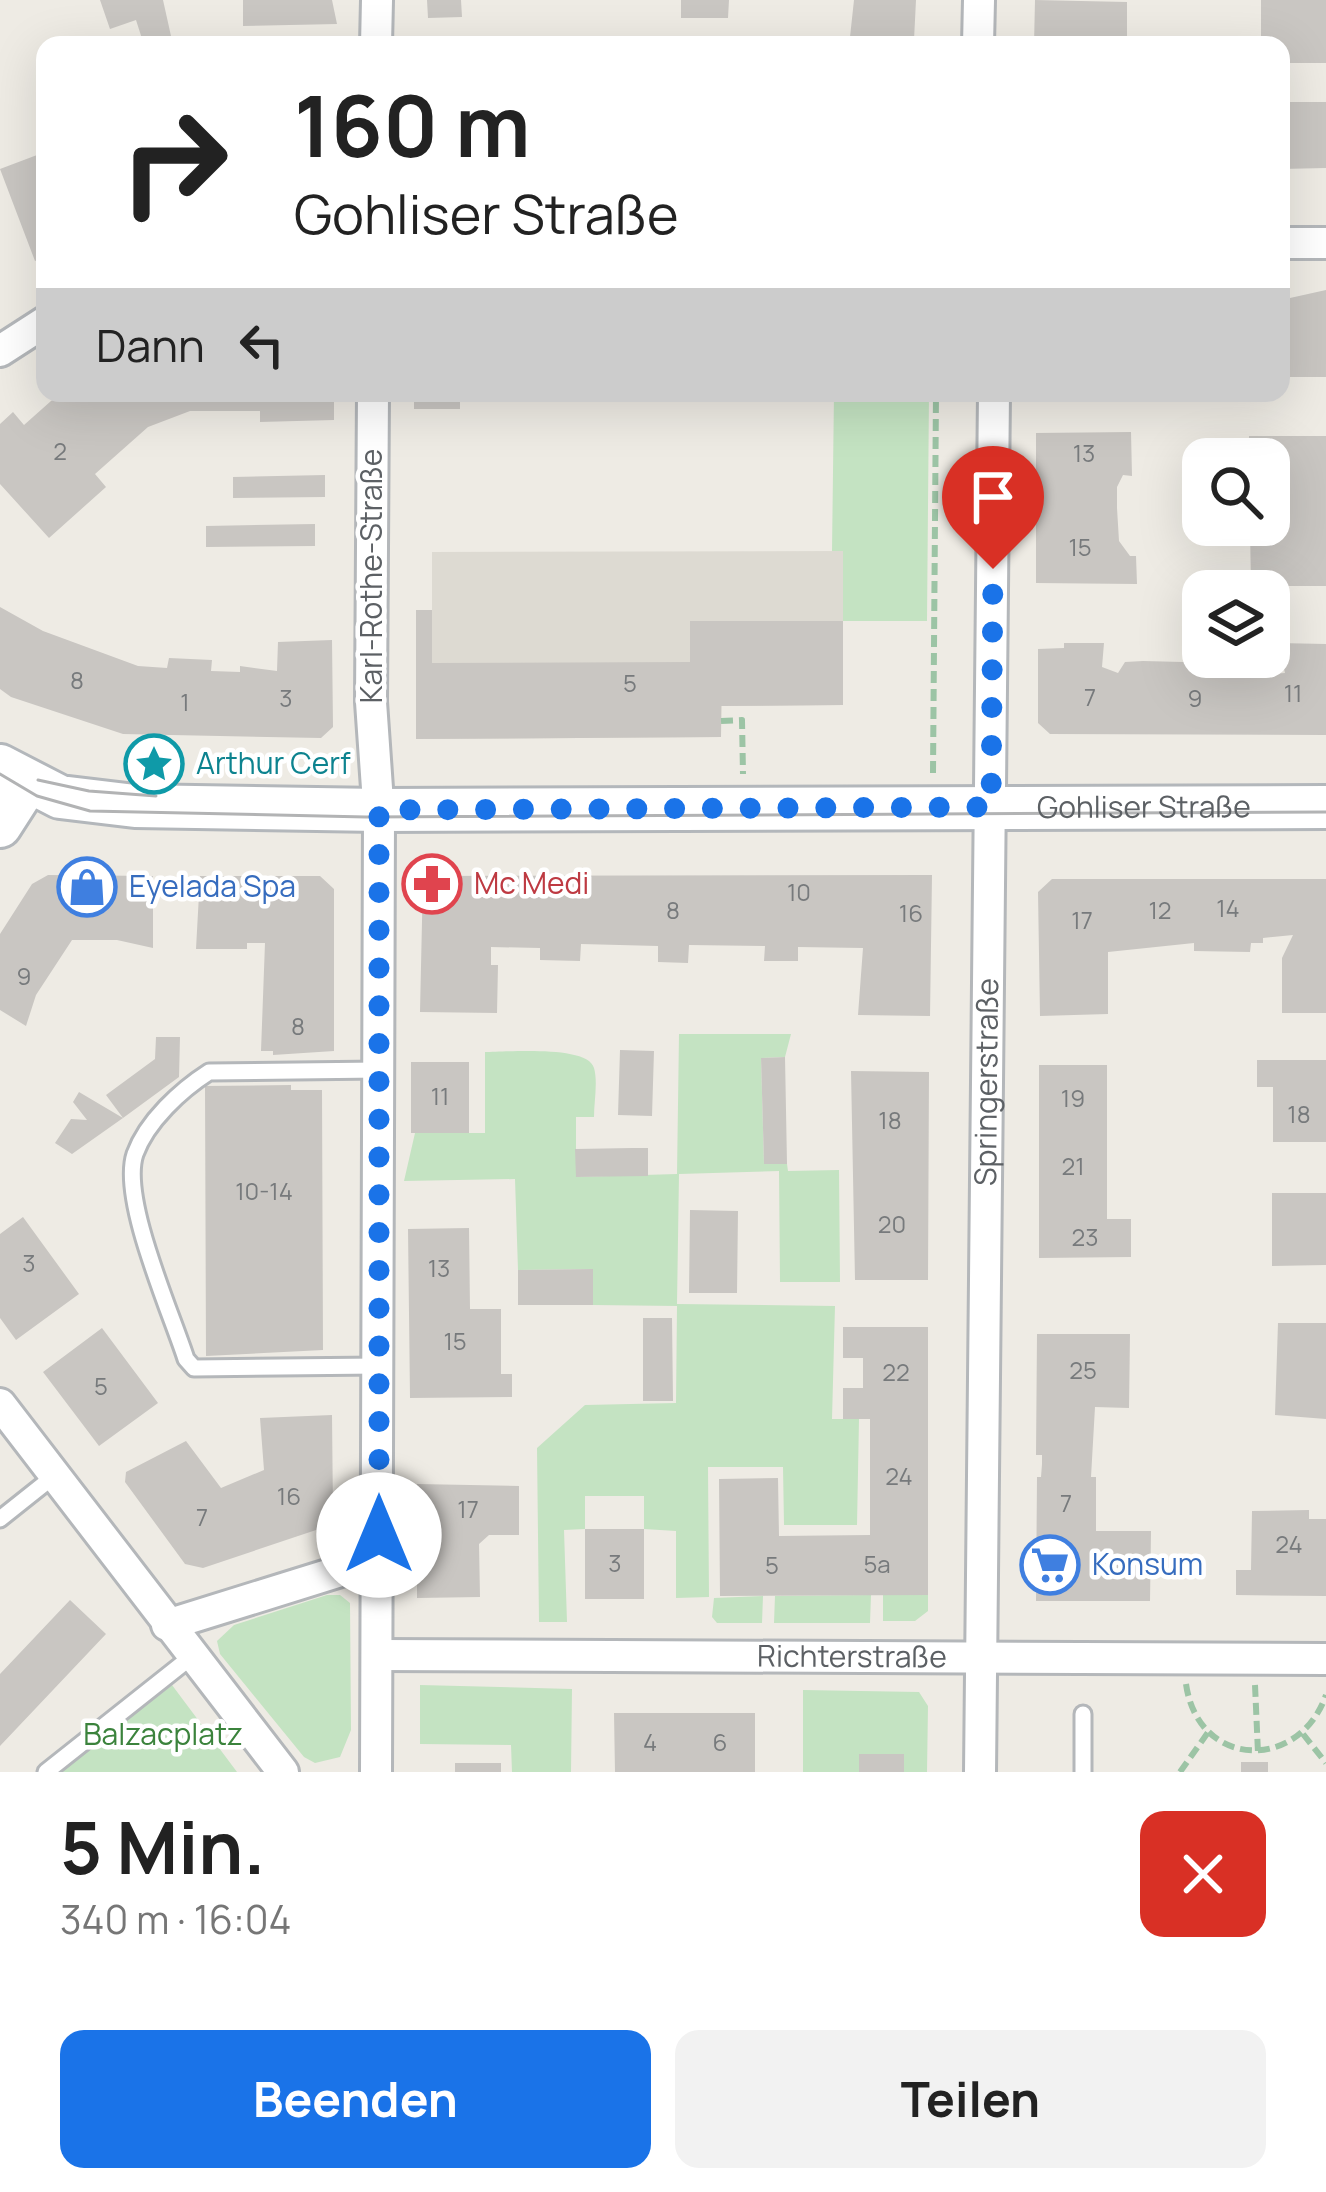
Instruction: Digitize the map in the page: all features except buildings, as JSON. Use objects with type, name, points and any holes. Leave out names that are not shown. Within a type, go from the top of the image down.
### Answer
[{"type":"main road","name":"Gohliser Straße","points":[[14,775],[89,803],[379,810],[1326,807]]},
{"type":"main road","points":[[0,826],[14,775]]},
{"type":"street","points":[[376,0],[376,36]]},
{"type":"street","points":[[978,36],[979,0]]},
{"type":"street","points":[[1290,243],[1326,243]]},
{"type":"street","points":[[0,351],[36,328]]},
{"type":"street","name":"Karl-Rothe-Straße","points":[[373,402],[371,702],[379,810],[379,1559],[373,1770]]},
{"type":"street","name":"Springerstraße","points":[[980,1772],[994,402]]},
{"type":"street","points":[[0,1404],[283,1772]]},
{"type":"street","points":[[166,1625],[379,1559]]},
{"type":"street","name":"Richterstraße","points":[[378,1655],[1326,1659]]},
{"type":"lane","points":[[379,1070],[209,1072],[154,1122],[135,1154],[132,1180],[153,1259],[186,1359],[194,1368],[379,1366]]},
{"type":"lane","points":[[0,1519],[54,1476]]},
{"type":"lane","points":[[46,1772],[191,1657]]},
{"type":"lane","points":[[1083,1714],[1084,1772]]},
{"type":"path","points":[[935,808],[936,402]]},
{"type":"path","points":[[721,721],[742,721],[744,808]]},
{"type":"path","points":[[1186,1659],[1186,1690],[1197,1720],[1223,1744],[1258,1753],[1293,1744],[1318,1718],[1326,1695]]},
{"type":"path","points":[[1255,1659],[1258,1753]]},
{"type":"path","points":[[1180,1772],[1208,1731]]},
{"type":"path","points":[[1303,1734],[1326,1763]]},
{"type":"shaded area","points":[[843,551],[843,705],[722,706],[721,737],[416,739],[416,610],[432,610],[432,552]]},
{"type":"green space","points":[[834,402],[929,402],[927,621],[843,621],[843,551],[832,551]]},
{"type":"green space","points":[[679,1034],[791,1034],[785,1057],[761,1058],[764,1164],[787,1164],[788,1171],[839,1170],[840,1282],[780,1282],[779,1171],[679,1174],[677,1304],[835,1306],[832,1419],[859,1419],[857,1525],[784,1525],[783,1467],[708,1467],[709,1597],[676,1598],[676,1531],[644,1529],[644,1496],[585,1496],[585,1529],[564,1530],[567,1622],[539,1622],[537,1448],[585,1405],[676,1403],[677,1306],[593,1305],[592,1269],[518,1270],[515,1179],[404,1181],[415,1133],[485,1133],[485,1052],[563,1053],[589,1061],[595,1074],[594,1117],[576,1117],[576,1177],[677,1174]]},
{"type":"green space","points":[[340,1595],[350,1603],[351,1730],[340,1757],[315,1763],[304,1757],[220,1654],[217,1641],[234,1625]]},
{"type":"green space","points":[[871,1595],[870,1623],[774,1623],[775,1596]]},
{"type":"green space","points":[[883,1595],[928,1595],[928,1611],[915,1621],[883,1621]]},
{"type":"green space","points":[[763,1596],[762,1623],[717,1623],[712,1617],[714,1598]]},
{"type":"green space","name":"Balzacplatz","points":[[172,1685],[237,1772],[58,1772]]},
{"type":"green space","points":[[420,1685],[572,1689],[571,1772],[512,1772],[511,1745],[420,1744]]},
{"type":"green space","points":[[803,1690],[919,1692],[928,1706],[927,1772],[904,1772],[903,1754],[859,1754],[859,1772],[803,1772]]},
{"type":"tram line","points":[[0,774],[37,796],[90,811],[366,817],[1326,812]]},
{"type":"tram line","points":[[38,780],[89,791],[156,796]]},
{"type":"place","name":"Arthur Cerf","points":[[154,764]]},
{"type":"place","name":"Mc Medi","points":[[432,884]]},
{"type":"place","name":"Eyelada Spa","points":[[87,887]]},
{"type":"place","name":"Konsum","points":[[1050,1565]]},
{"type":"route","points":[[379,1535],[379,810],[991,807],[993,569]]}]
